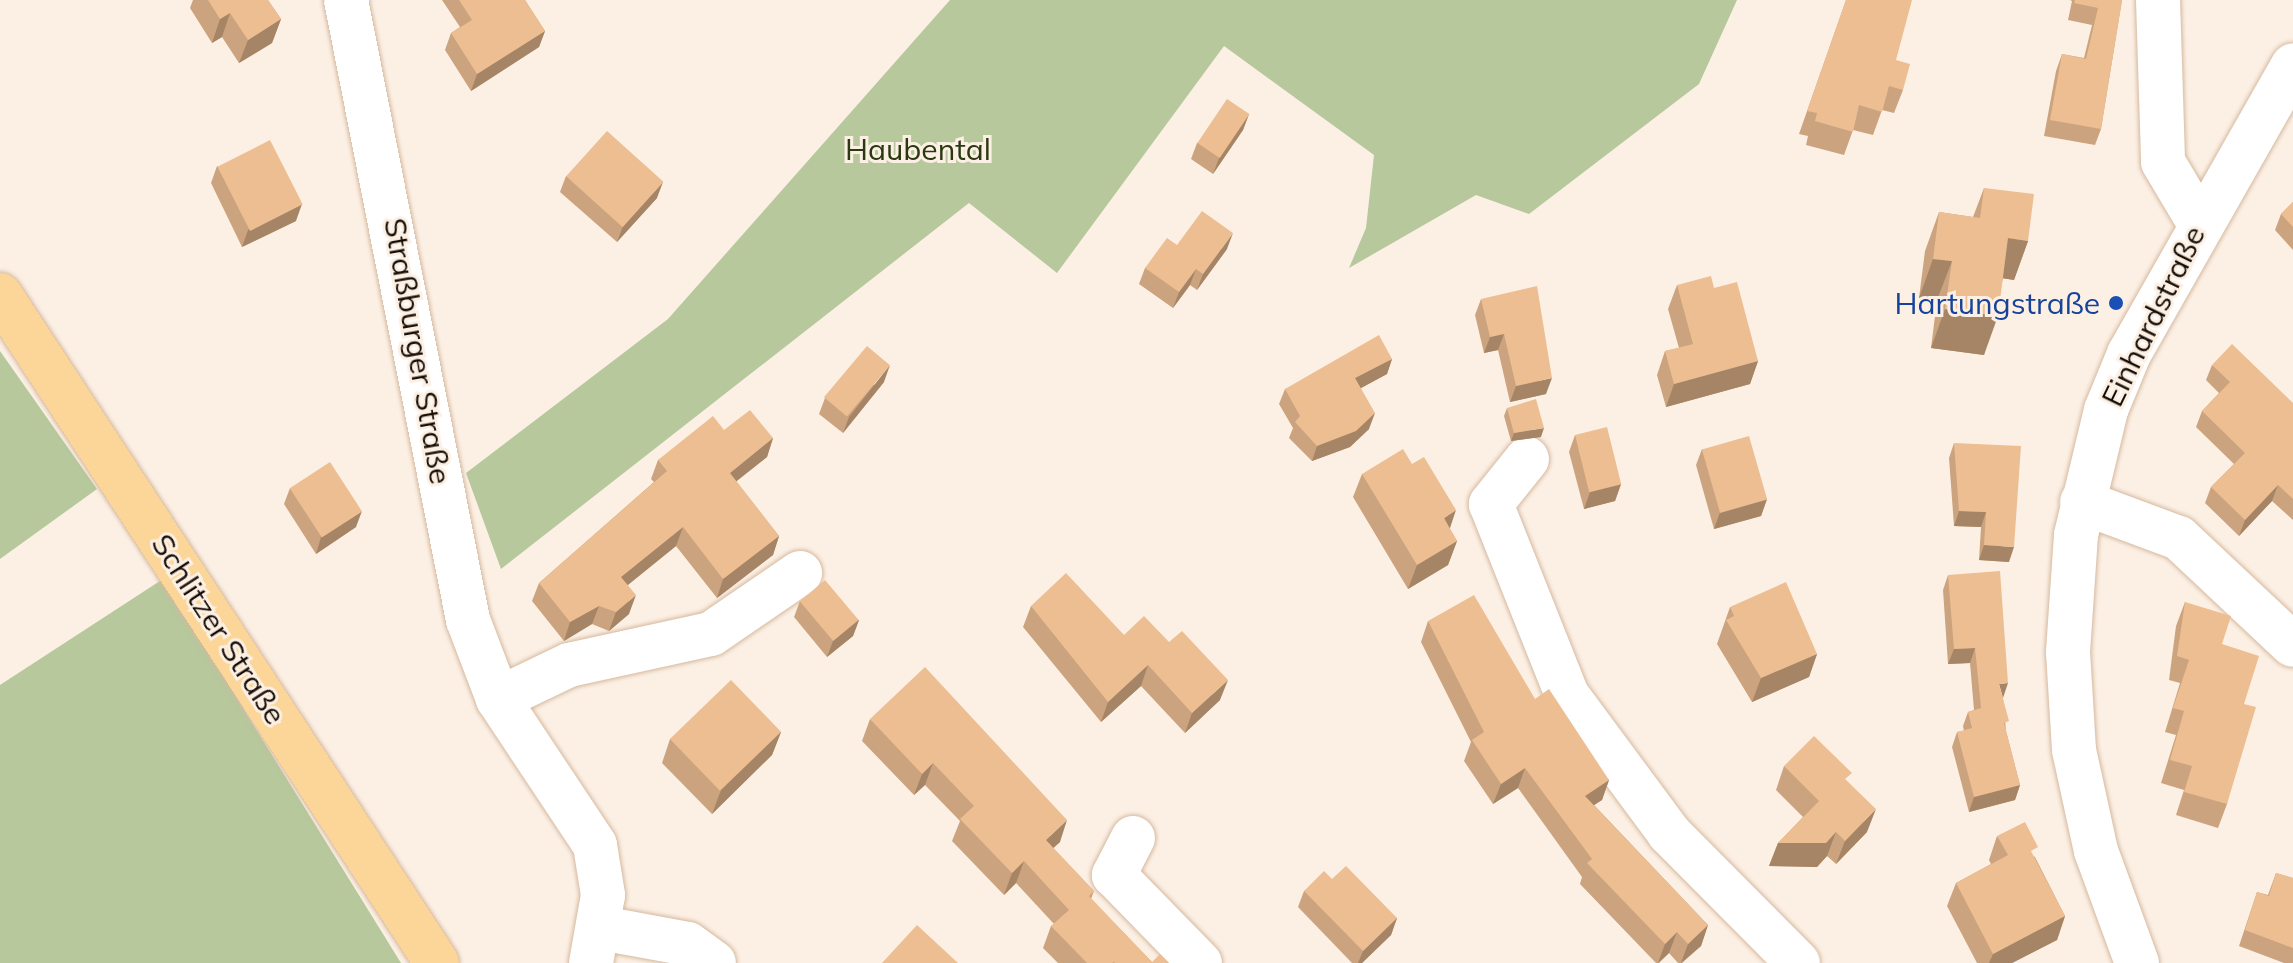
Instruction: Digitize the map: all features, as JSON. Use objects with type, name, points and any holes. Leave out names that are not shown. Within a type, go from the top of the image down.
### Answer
[{"type":"main road","name":"Schlitzer Straße","points":[[0,295],[437,963]]},
{"type":"street","name":"Straßburger Straße","points":[[346,0],[406,280],[462,597],[498,699],[595,845],[596,946]]},
{"type":"street","points":[[2158,0],[2163,162],[2198,221]]},
{"type":"street","name":"Einhardstraße","points":[[2137,963],[2096,851],[2074,750],[2068,652],[2082,502],[2116,382],[2198,221],[2291,73]]},
{"type":"street","points":[[1527,459],[1491,504],[1567,695],[1669,833],[1798,963]]},
{"type":"street","points":[[2082,502],[2179,538],[2293,645]]},
{"type":"street","points":[[498,699],[569,665],[711,634],[800,573]]},
{"type":"street","points":[[1133,838],[1114,875],[1200,963]]},
{"type":"street","points":[[596,946],[688,944],[714,963]]},
{"type":"green space","name":"Haubental","points":[[950,0],[1737,0],[1699,84],[1529,214],[1476,195],[1349,268],[1366,228],[1374,155],[1224,46],[1057,273],[969,203],[501,569],[466,473],[668,319]]},
{"type":"green space","points":[[0,351],[97,489],[0,559]]},
{"type":"green space","points":[[163,579],[401,963],[0,963],[0,685]]},
{"type":"building","points":[[208,0],[268,0],[281,19],[248,40],[230,13],[220,19]]},
{"type":"building","points":[[459,0],[525,0],[545,31],[477,74],[451,33],[472,20]]},
{"type":"building","points":[[1846,0],[1912,0],[1896,60],[1910,64],[1903,90],[1889,86],[1882,112],[1859,105],[1853,132],[1815,121],[1817,113],[1807,111]]},
{"type":"building","points":[[2075,0],[2122,0],[2101,129],[2050,120],[2062,54],[2086,59],[2098,8],[2074,3]]},
{"type":"building","points":[[1227,99],[1249,114],[1220,158],[1197,143]]},
{"type":"building","points":[[607,131],[663,182],[623,227],[566,176]]},
{"type":"building","points":[[270,140],[303,204],[250,231],[217,167]]},
{"type":"building","points":[[1984,188],[2034,194],[2028,241],[2008,238],[1998,316],[1945,309],[1952,261],[1933,259],[1939,212],[1980,218]]},
{"type":"building","points":[[2293,202],[2293,227],[2281,214]]},
{"type":"building","points":[[1202,211],[1233,233],[1203,274],[1196,269],[1179,292],[1145,268],[1167,238],[1177,245]]},
{"type":"building","points":[[1711,276],[1714,288],[1737,282],[1758,361],[1674,384],[1665,351],[1693,344],[1677,285]]},
{"type":"building","points":[[1537,286],[1552,378],[1516,386],[1504,334],[1490,337],[1481,299]]},
{"type":"building","points":[[1379,335],[1392,359],[1355,378],[1375,413],[1356,431],[1317,446],[1295,422],[1300,416],[1285,389]]},
{"type":"building","points":[[2232,344],[2293,403],[2293,499],[2278,485],[2245,520],[2211,487],[2245,453],[2202,411],[2230,382],[2212,365]]},
{"type":"building","points":[[867,346],[890,365],[847,417],[824,397]]},
{"type":"building","points":[[1536,399],[1544,428],[1514,433],[1507,408]]},
{"type":"building","points":[[750,410],[773,438],[730,473],[779,536],[723,579],[683,527],[621,577],[636,595],[616,612],[599,606],[570,622],[539,583],[667,471],[658,460],[713,416],[724,430]]},
{"type":"building","points":[[1607,427],[1621,484],[1589,492],[1575,435]]},
{"type":"building","points":[[1749,436],[1767,499],[1720,513],[1702,450]]},
{"type":"building","points":[[1954,443],[2021,446],[2014,547],[1984,545],[1986,512],[1959,511]]},
{"type":"building","points":[[1403,449],[1412,464],[1424,457],[1456,510],[1444,518],[1457,541],[1417,565],[1362,474]]},
{"type":"building","points":[[330,462],[362,511],[322,538],[290,488]]},
{"type":"building","points":[[2000,571],[2008,683],[1999,684],[2009,721],[2004,723],[2020,785],[1974,797],[1957,732],[1972,728],[1968,712],[1981,708],[1975,648],[1954,649],[1948,575]]},
{"type":"building","points":[[1066,573],[1124,635],[1144,616],[1169,642],[1182,631],[1228,680],[1192,713],[1148,665],[1108,702],[1031,606]]},
{"type":"building","points":[[825,580],[858,620],[833,641],[800,601]]},
{"type":"building","points":[[1786,582],[1817,654],[1761,678],[1726,620],[1734,616],[1730,607]]},
{"type":"building","points":[[1474,595],[1535,699],[1549,689],[1609,780],[1585,796],[1708,925],[1688,944],[1677,932],[1665,944],[1587,863],[1592,859],[1525,768],[1501,784],[1472,740],[1484,732],[1428,621]]},
{"type":"building","points":[[2185,602],[2231,616],[2222,644],[2259,656],[2244,704],[2256,707],[2227,804],[2184,792],[2192,766],[2170,760],[2184,711],[2173,708],[2189,660],[2177,656]]},
{"type":"building","points":[[925,667],[1067,820],[1046,840],[1094,891],[1089,896],[1152,962],[1160,954],[1169,963],[1087,963],[1051,926],[1069,910],[1024,861],[1012,873],[960,819],[974,806],[933,763],[922,774],[870,719]]},
{"type":"building","points":[[731,680],[781,732],[720,791],[670,739]]},
{"type":"building","points":[[1814,736],[1852,773],[1845,779],[1876,809],[1845,841],[1836,832],[1826,843],[1778,843],[1819,801],[1784,766]]},
{"type":"building","points":[[2025,822],[2038,847],[2031,851],[2065,916],[1993,954],[1956,883],[2008,855],[1997,836]]},
{"type":"building","points":[[1346,866],[1397,918],[1363,951],[1304,891],[1324,871],[1332,879]]},
{"type":"building","points":[[2276,873],[2293,878],[2293,948],[2245,930],[2257,892],[2269,896]]},
{"type":"building","points":[[917,925],[958,963],[882,963]]},
{"type":"place","name":"Hartungstraße","points":[[2116,303]]}]
